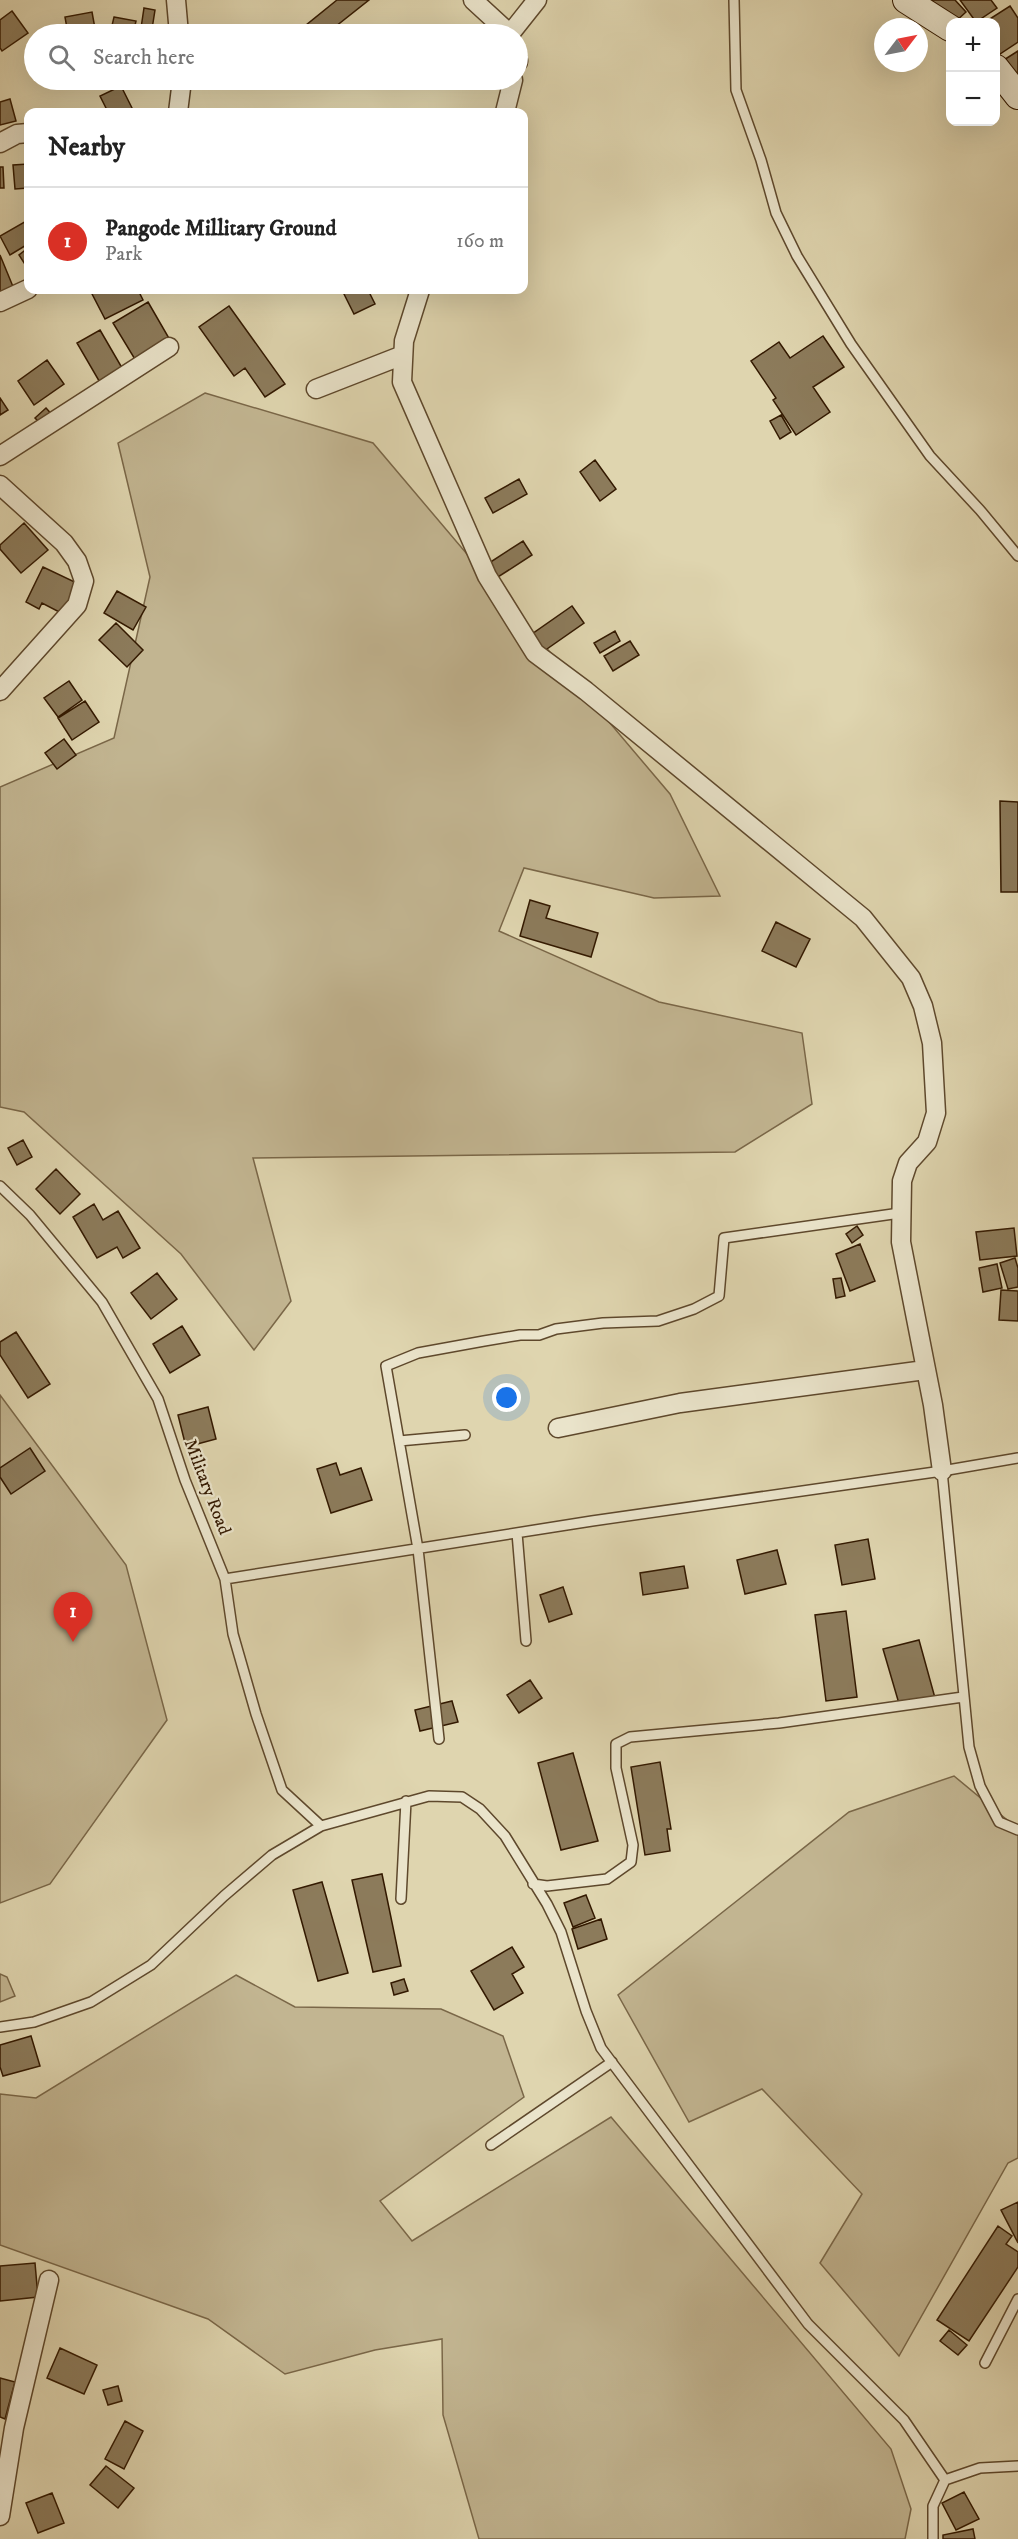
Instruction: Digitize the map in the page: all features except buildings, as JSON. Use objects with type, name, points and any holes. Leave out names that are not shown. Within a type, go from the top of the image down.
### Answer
[{"type":"main road","points":[[906,0],[946,25]]},
{"type":"main road","points":[[998,72],[1018,96]]},
{"type":"street","points":[[176,0],[178,24]]},
{"type":"street","points":[[473,0],[499,24]]},
{"type":"street","points":[[518,24],[537,0]]},
{"type":"street","points":[[178,108],[181,90]]},
{"type":"street","points":[[506,108],[510,90]]},
{"type":"street","points":[[0,143],[17,134],[24,133]]},
{"type":"street","points":[[0,302],[24,291]]},
{"type":"street","points":[[419,294],[404,341],[402,382],[487,576],[535,653],[586,691],[863,918],[910,978],[923,1006],[932,1043],[936,1113],[927,1142],[908,1163],[902,1181],[900,1213],[902,1242],[933,1405],[942,1471]]},
{"type":"street","points":[[0,456],[169,347]]},
{"type":"street","points":[[316,389],[403,355]]},
{"type":"street","points":[[0,485],[64,543],[77,561],[84,581],[77,605],[2,685]]},
{"type":"street","points":[[558,1428],[680,1403],[925,1370]]},
{"type":"street","points":[[0,2516],[14,2428],[49,2280]]},
{"type":"lane","points":[[734,0],[736,90],[761,160],[776,213],[797,256],[851,344],[930,456],[981,510],[1018,556]]},
{"type":"lane","name":"Military Road","points":[[0,1186],[30,1215],[102,1302],[158,1399],[185,1480],[225,1579],[233,1634],[256,1714],[282,1790],[321,1826]]},
{"type":"lane","points":[[439,1739],[418,1549],[386,1366],[418,1353],[484,1341],[539,1335],[556,1329],[603,1323],[658,1321],[694,1309],[719,1296],[724,1238],[900,1213]]},
{"type":"lane","points":[[399,1442],[465,1434]]},
{"type":"lane","points":[[225,1579],[1018,1458]]},
{"type":"lane","points":[[942,1471],[969,1747],[980,1786],[999,1822],[1018,1830]]},
{"type":"lane","points":[[517,1533],[526,1641]]},
{"type":"lane","points":[[533,1884],[547,1886],[607,1878],[631,1862],[633,1845],[615,1756],[616,1744],[630,1737],[791,1721],[963,1697]]},
{"type":"lane","points":[[0,2027],[34,2022],[92,2002],[151,1965],[224,1896],[272,1855],[321,1826],[382,1811],[406,1801],[429,1796],[462,1797],[480,1809],[506,1836],[547,1904],[561,1932],[593,2031],[601,2048],[808,2324],[904,2420],[945,2480]]},
{"type":"lane","points":[[401,1899],[406,1801]]},
{"type":"lane","points":[[491,2145],[612,2062]]},
{"type":"lane","points":[[985,2363],[1018,2299]]},
{"type":"lane","points":[[933,2539],[933,2506],[945,2480],[980,2468],[1018,2466]]},
{"type":"shaded area","points":[[205,393],[373,443],[670,794],[720,896],[654,898],[524,868],[499,931],[659,1002],[802,1033],[812,1104],[735,1152],[253,1158],[291,1301],[254,1350],[181,1254],[24,1112],[0,1107],[0,787],[114,738],[150,577],[118,443]]},
{"type":"shaded area","points":[[0,1395],[126,1565],[167,1720],[50,1884],[0,1903]]},
{"type":"shaded area","points":[[954,1776],[1018,1829],[1018,2158],[1008,2163],[899,2356],[820,2263],[862,2194],[762,2089],[689,2122],[618,1995],[849,1812]]},
{"type":"shaded area","points":[[0,1974],[7,1977],[15,1996],[0,2002]]},
{"type":"shaded area","points":[[236,1975],[295,2007],[441,2009],[503,2036],[524,2097],[380,2201],[412,2241],[611,2117],[891,2449],[911,2509],[905,2539],[479,2539],[443,2415],[442,2339],[375,2350],[285,2374],[208,2319],[0,2245],[0,2094],[36,2098]]},
{"type":"place","name":"Pangode Millitary Ground","points":[[73,1642]]}]
